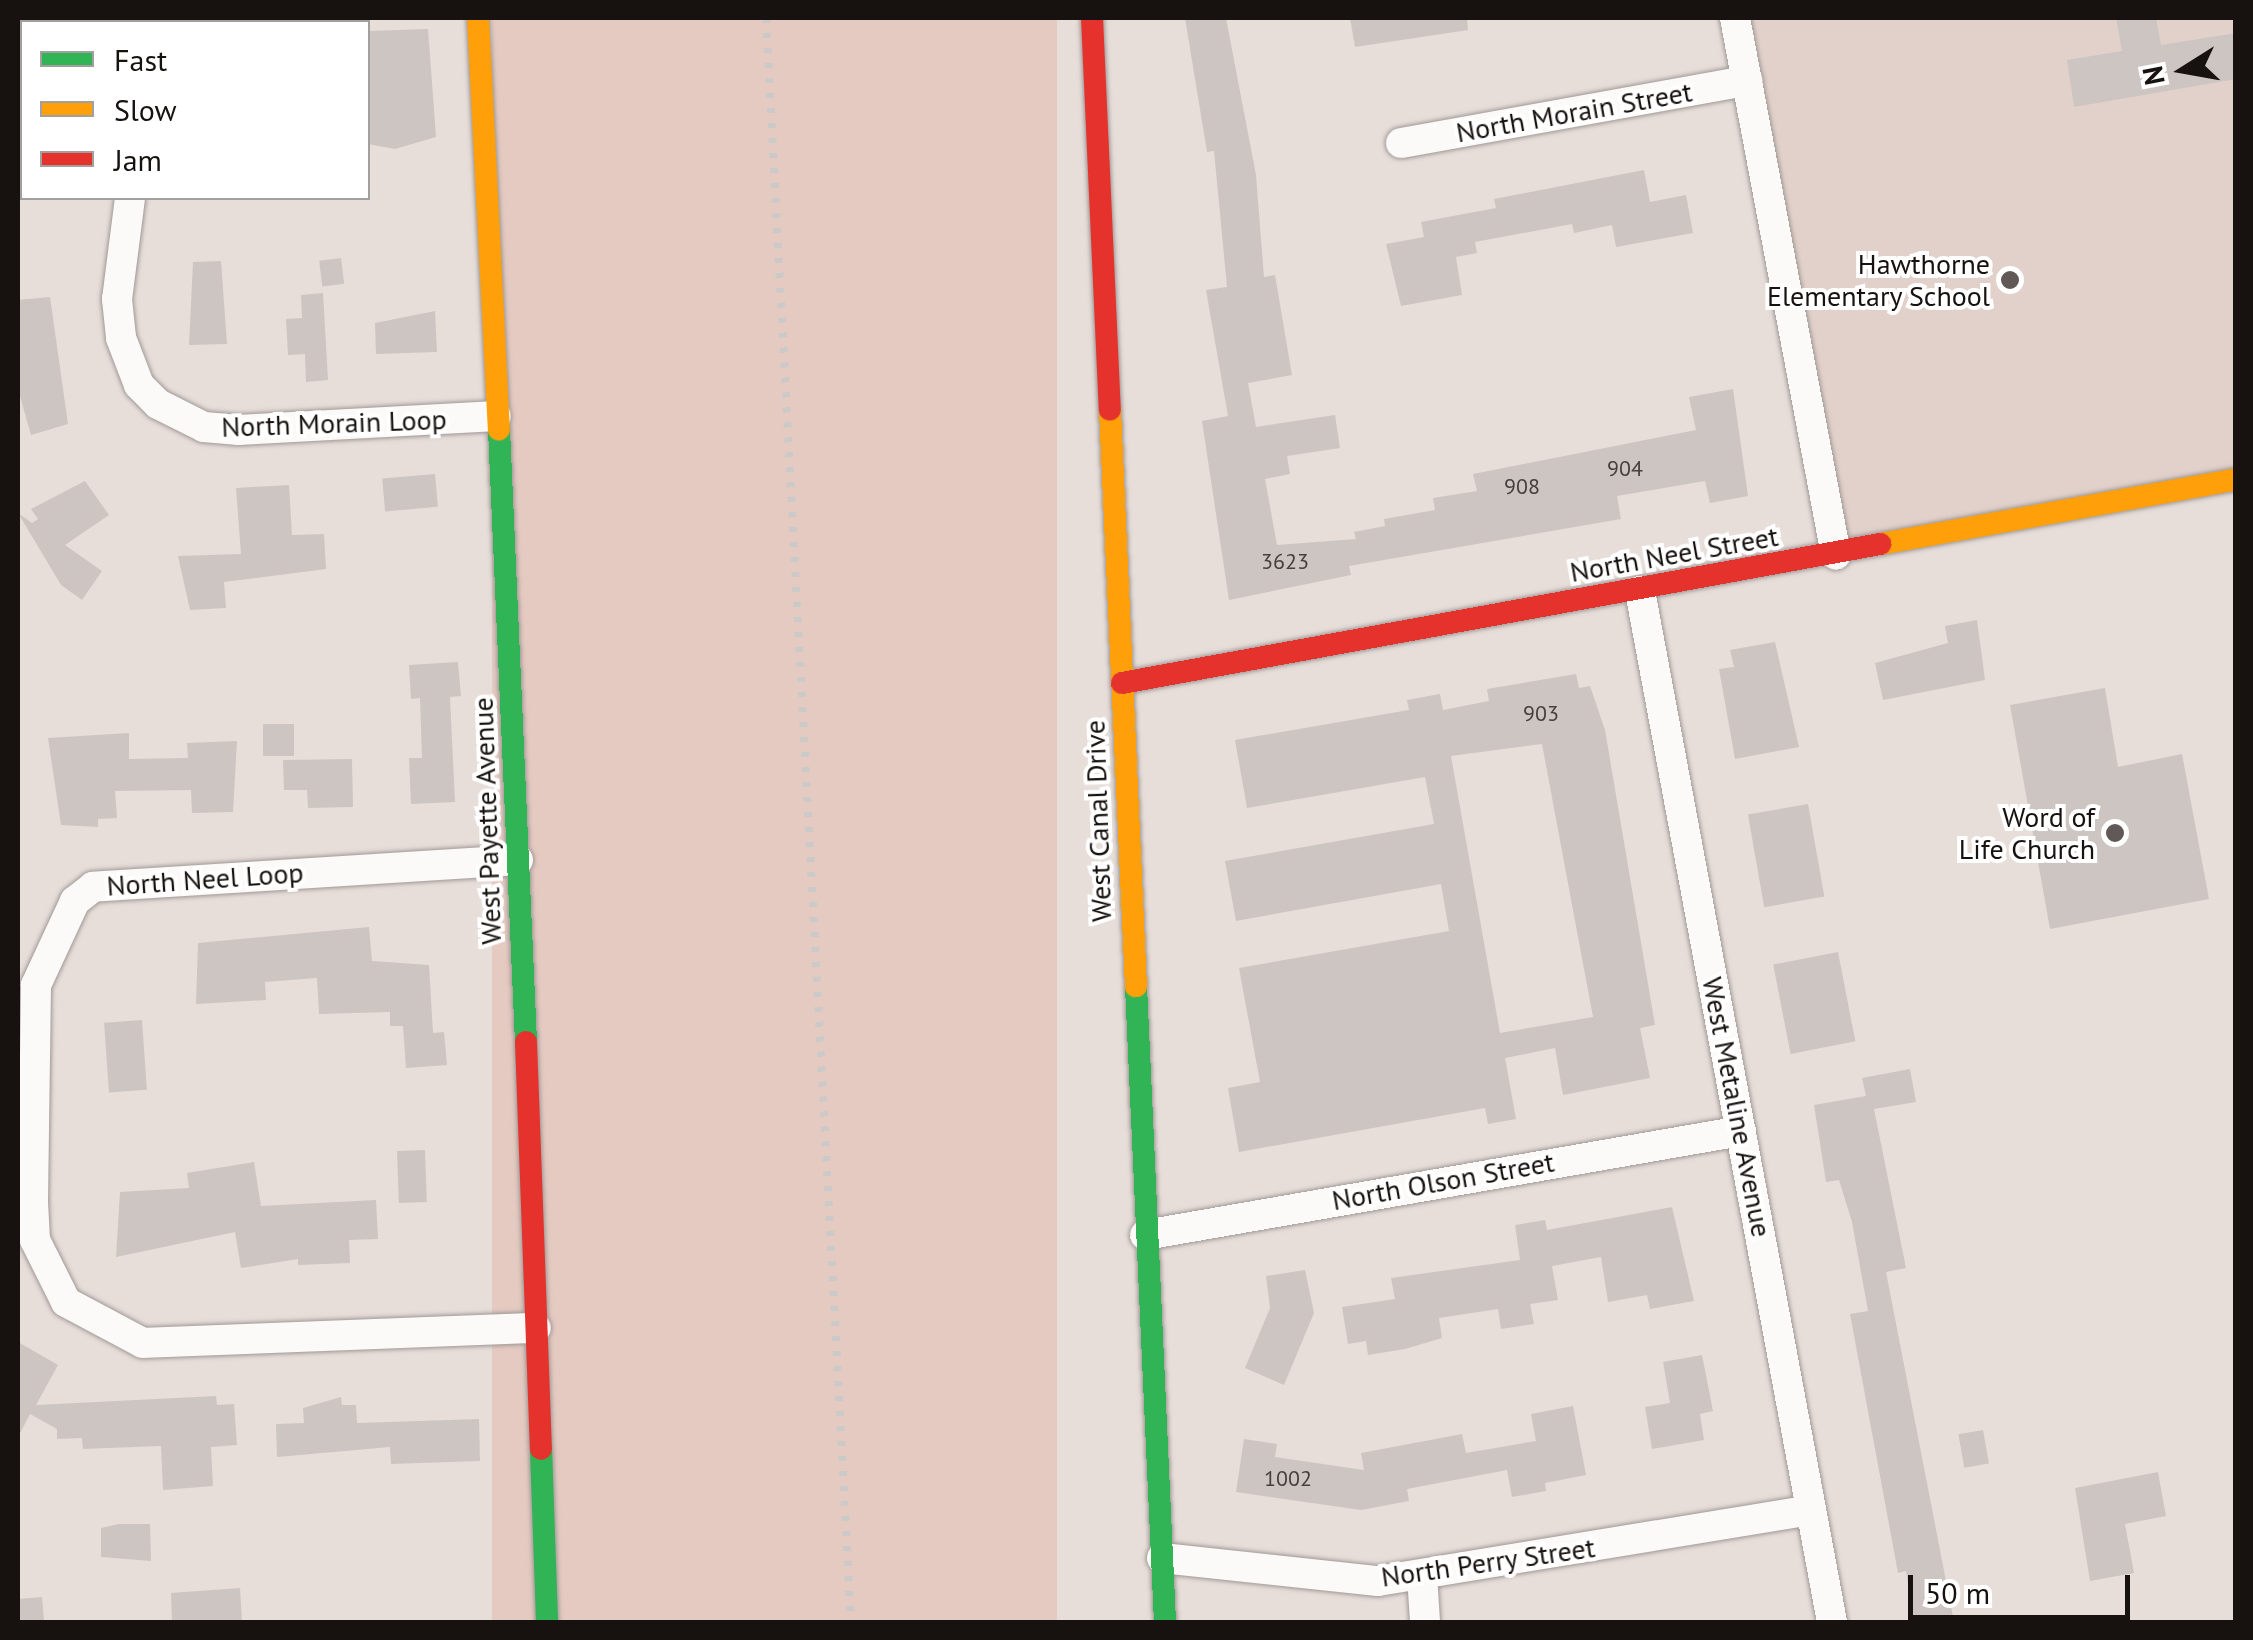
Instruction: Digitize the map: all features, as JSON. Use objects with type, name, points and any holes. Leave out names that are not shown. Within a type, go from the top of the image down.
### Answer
[{"type":"street","name":"West Payette Avenue","points":[[478,18],[518,860],[547,1622]]},
{"type":"street","name":"West Canal Drive","points":[[1092,18],[1165,1622]]},
{"type":"street","points":[[1735,18],[1836,555]]},
{"type":"street","name":"North Morain Street","points":[[1402,143],[1747,80]]},
{"type":"street","name":"North Morain Loop","points":[[130,200],[117,299],[121,338],[139,385],[158,404],[204,427],[240,430],[496,416]]},
{"type":"street","name":"North Neel Street","points":[[1122,683],[1836,555],[2236,478]]},
{"type":"street","name":"West Metaline Avenue","points":[[1640,591],[1832,1622]]},
{"type":"street","name":"North Neel Loop","points":[[518,860],[93,887],[75,902],[36,985],[33,1202],[35,1240],[66,1302],[143,1344],[536,1328]]},
{"type":"street","name":"North Olson Street","points":[[1145,1234],[1741,1130]]},
{"type":"street","name":"North Perry Street","points":[[1162,1558],[1378,1581],[1811,1510]]},
{"type":"street","points":[[1422,1575],[1425,1622]]},
{"type":"shaded area","points":[[492,18],[1057,18],[1057,1622],[492,1622]]},
{"type":"shaded area","name":"Hawthorne Elementary School","points":[[1735,18],[2235,18],[2235,479],[1836,555]]},
{"type":"building","points":[[1185,18],[1226,18],[1256,175],[1264,277],[1275,275],[1292,375],[1248,383],[1256,427],[1335,415],[1340,448],[1287,456],[1290,474],[1265,479],[1277,545],[1356,539],[1354,532],[1385,526],[1384,519],[1435,510],[1433,498],[1477,491],[1473,474],[1696,430],[1689,397],[1733,389],[1748,496],[1710,503],[1705,481],[1617,496],[1621,519],[1349,566],[1351,575],[1229,600],[1202,421],[1228,416],[1206,290],[1227,287],[1214,151],[1207,152]]},
{"type":"building","points":[[1350,18],[1467,18],[1468,30],[1355,47]]},
{"type":"building","points":[[2116,18],[2156,18],[2161,45],[2236,33],[2236,79],[2074,107],[2067,60],[2122,51]]},
{"type":"building","points":[[428,29],[436,137],[395,149],[370,144],[370,31]]},
{"type":"building","points":[[1644,170],[1650,202],[1686,195],[1693,233],[1616,247],[1612,225],[1574,233],[1572,224],[1475,242],[1477,253],[1456,257],[1462,295],[1401,306],[1386,244],[1424,237],[1421,222],[1496,208],[1494,199]]},
{"type":"building","points":[[341,258],[344,284],[322,286],[319,261]]},
{"type":"building","points":[[221,261],[227,344],[189,345],[193,262]]},
{"type":"building","points":[[323,293],[328,380],[306,382],[305,354],[288,355],[286,319],[302,318],[301,295]]},
{"type":"building","points":[[50,297],[68,424],[31,435],[18,389],[18,300]]},
{"type":"building","points":[[435,311],[437,352],[376,354],[375,323]]},
{"type":"building","points":[[435,474],[438,507],[385,511],[382,479]]},
{"type":"building","points":[[85,481],[109,515],[65,545],[102,571],[82,600],[61,585],[18,513],[32,523],[38,519],[31,509]]},
{"type":"building","points":[[289,485],[292,535],[324,534],[326,569],[224,582],[226,608],[190,610],[178,556],[241,554],[236,488]]},
{"type":"building","points":[[1977,620],[1985,680],[1883,700],[1875,663],[1948,643],[1945,626]]},
{"type":"building","points":[[1775,642],[1799,747],[1735,759],[1719,669],[1734,667],[1730,650]]},
{"type":"building","points":[[458,662],[461,696],[450,697],[455,802],[411,804],[409,758],[422,758],[420,698],[411,699],[409,665]]},
{"type":"building","points":[[1576,674],[1579,688],[1590,686],[1605,730],[1655,1025],[1640,1028],[1650,1078],[1563,1095],[1555,1048],[1505,1058],[1516,1119],[1488,1124],[1485,1108],[1239,1152],[1228,1088],[1260,1082],[1239,968],[1449,931],[1441,884],[1236,921],[1225,861],[1434,824],[1425,777],[1247,808],[1235,740],[1409,710],[1407,700],[1440,694],[1443,710],[1489,701],[1487,689]],"holes":[[[1542,744],[1593,1017],[1500,1033],[1451,756]]]},
{"type":"building","name":"Word of Life Church","points":[[2105,688],[2118,767],[2182,754],[2209,899],[2050,929],[2010,705]]},
{"type":"building","points":[[263,724],[294,724],[294,756],[263,756]]},
{"type":"building","points":[[129,733],[129,759],[188,758],[187,743],[237,741],[233,812],[192,813],[191,790],[115,791],[117,818],[98,819],[98,827],[61,825],[48,738]]},
{"type":"building","points":[[352,759],[353,807],[308,808],[307,790],[284,790],[283,760]]},
{"type":"building","points":[[1808,804],[1824,897],[1764,907],[1748,815]]},
{"type":"building","points":[[369,927],[372,961],[429,965],[433,1033],[444,1032],[447,1065],[406,1068],[403,1026],[390,1026],[390,1012],[319,1014],[317,978],[265,982],[266,1000],[196,1004],[198,943]]},
{"type":"building","points":[[1838,952],[1855,1041],[1791,1054],[1773,965]]},
{"type":"building","points":[[142,1020],[147,1090],[109,1092],[104,1023]]},
{"type":"building","points":[[1910,1069],[1916,1102],[1874,1109],[1906,1268],[1886,1272],[1954,1622],[1914,1622],[1906,1571],[1898,1573],[1850,1314],[1868,1311],[1852,1222],[1839,1180],[1826,1182],[1814,1105],[1866,1096],[1862,1078]]},
{"type":"building","points":[[425,1150],[427,1202],[399,1203],[397,1151]]},
{"type":"building","points":[[254,1162],[261,1206],[376,1200],[378,1239],[349,1240],[350,1263],[298,1265],[298,1259],[241,1268],[235,1232],[116,1257],[120,1192],[189,1188],[187,1173]]},
{"type":"building","points":[[1672,1207],[1694,1301],[1650,1309],[1647,1295],[1608,1302],[1601,1257],[1552,1266],[1558,1300],[1530,1304],[1534,1324],[1501,1329],[1498,1309],[1439,1318],[1442,1338],[1405,1349],[1368,1355],[1366,1341],[1348,1344],[1342,1307],[1395,1299],[1391,1278],[1520,1260],[1515,1225],[1545,1220],[1547,1230]]},
{"type":"building","points":[[1305,1270],[1314,1313],[1284,1385],[1245,1368],[1270,1308],[1266,1276]]},
{"type":"building","points":[[18,1342],[58,1365],[36,1405],[216,1396],[217,1405],[234,1404],[237,1445],[211,1447],[213,1486],[163,1490],[161,1446],[83,1449],[82,1438],[57,1439],[57,1429],[30,1414],[18,1437]]},
{"type":"building","points":[[1702,1355],[1713,1411],[1700,1414],[1704,1440],[1652,1449],[1645,1407],[1670,1403],[1663,1362]]},
{"type":"building","points":[[341,1397],[342,1405],[356,1405],[357,1423],[479,1419],[480,1461],[391,1464],[390,1447],[277,1457],[276,1424],[304,1423],[303,1408]]},
{"type":"building","points":[[1573,1406],[1586,1475],[1545,1483],[1546,1491],[1512,1497],[1507,1470],[1407,1489],[1409,1501],[1361,1510],[1236,1492],[1244,1439],[1277,1444],[1275,1457],[1364,1470],[1361,1453],[1462,1434],[1466,1453],[1536,1441],[1531,1414]]},
{"type":"building","points":[[1983,1430],[1989,1463],[1964,1468],[1958,1434]]},
{"type":"building","points":[[2158,1472],[2166,1516],[2125,1524],[2134,1573],[2090,1581],[2075,1488]]},
{"type":"building","points":[[150,1524],[151,1561],[101,1557],[101,1528]]},
{"type":"building","points":[[240,1588],[242,1622],[172,1622],[171,1593]]},
{"type":"building","points":[[42,1597],[44,1622],[20,1622],[18,1599]]},
{"type":"railway","points":[[766,18],[851,1622]]},
{"type":"traffic: fast","points":[[499,429],[526,1042]]},
{"type":"traffic: fast","points":[[1136,986],[1165,1622]]},
{"type":"traffic: fast","points":[[541,1449],[547,1622]]},
{"type":"traffic: slow","points":[[478,18],[499,429]]},
{"type":"traffic: slow","points":[[1110,410],[1136,986]]},
{"type":"traffic: slow","points":[[1880,544],[2236,479]]},
{"type":"traffic: jam","points":[[1092,18],[1110,410]]},
{"type":"traffic: jam","points":[[1122,683],[1880,544]]},
{"type":"traffic: jam","points":[[526,1042],[541,1449]]},
{"type":"place","name":"Hawthorne Elementary School","points":[[2010,280]]},
{"type":"place","name":"Word of Life Church","points":[[2115,833]]}]
